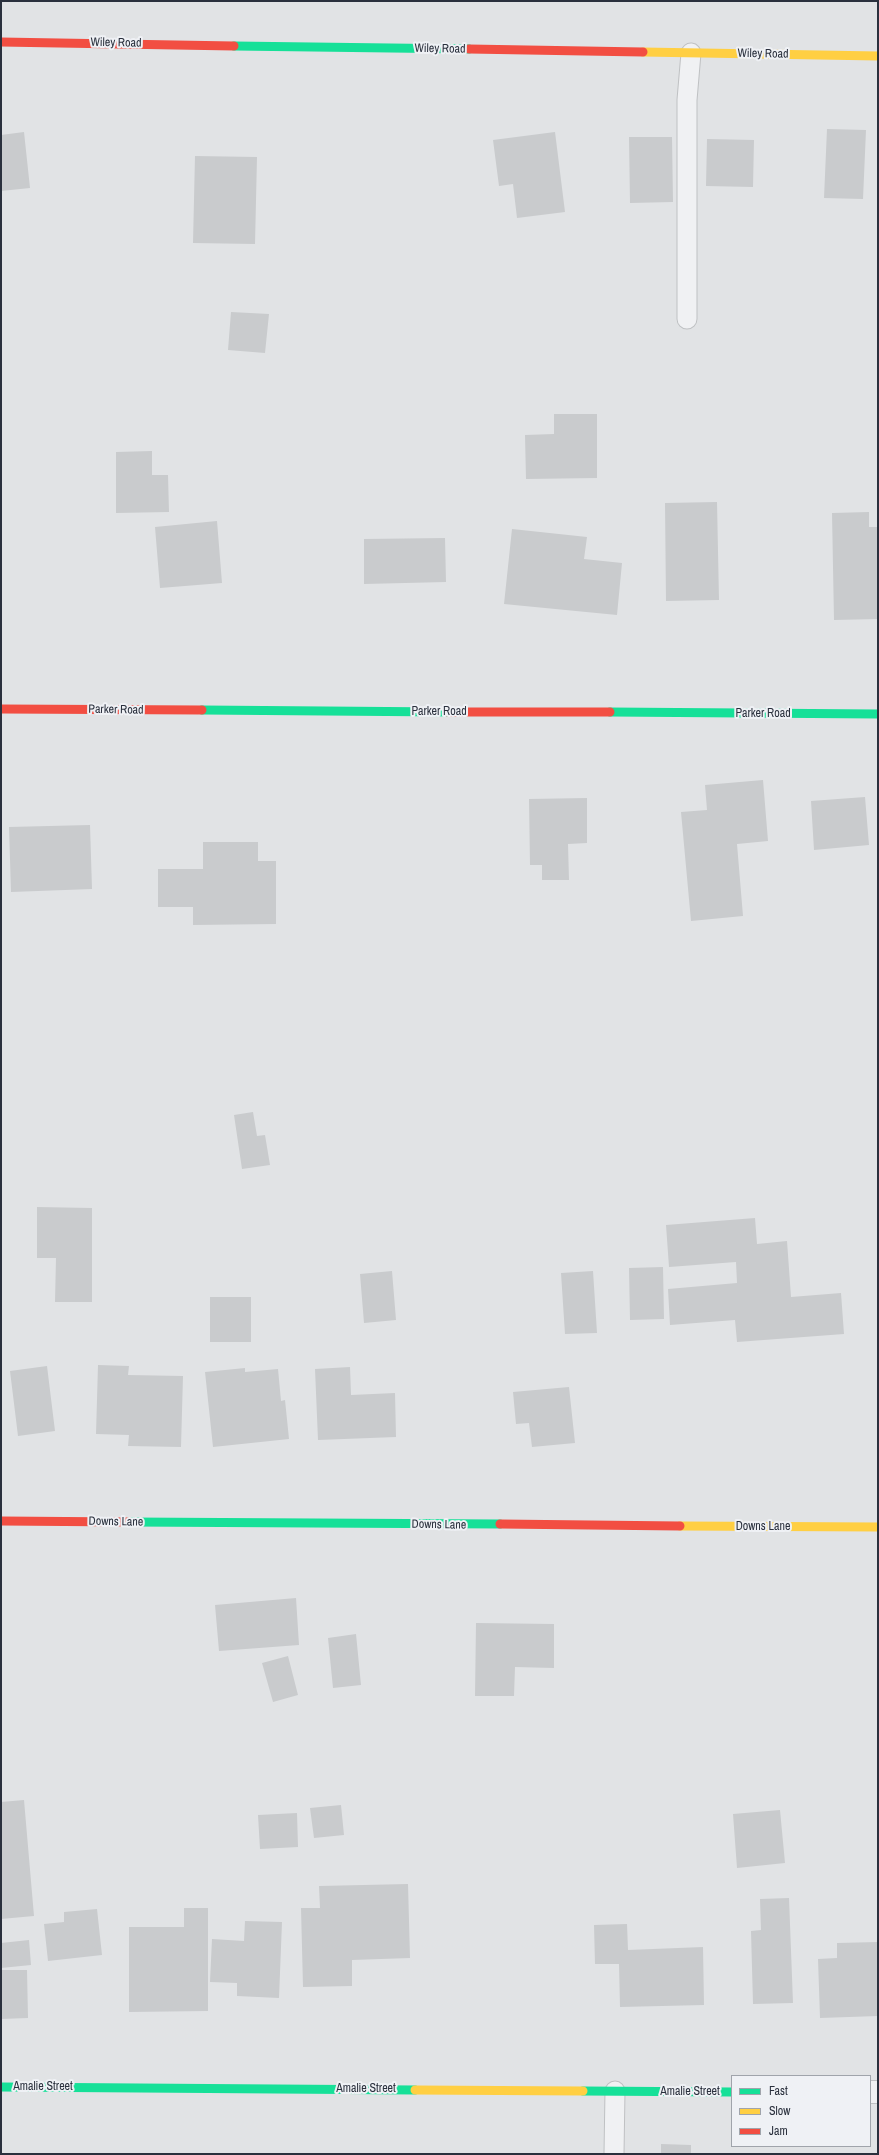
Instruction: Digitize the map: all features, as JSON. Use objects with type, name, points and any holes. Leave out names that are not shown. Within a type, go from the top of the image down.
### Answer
[{"type":"street","name":"Wiley Road","points":[[1,42],[878,56]]},
{"type":"street","name":"Parker Road","points":[[1,709],[878,714]]},
{"type":"street","name":"Downs Lane","points":[[1,1521],[878,1527]]},
{"type":"street","name":"Amalie Street","points":[[1,2087],[731,2092]]},
{"type":"lane","points":[[687,319],[687,100],[691,53]]},
{"type":"lane","points":[[614,2154],[615,2091]]},
{"type":"building","points":[[827,129],[866,130],[863,199],[824,198]]},
{"type":"building","points":[[24,132],[30,188],[1,191],[1,135]]},
{"type":"building","points":[[555,132],[565,212],[517,218],[513,184],[499,186],[493,140]]},
{"type":"building","points":[[629,137],[672,137],[673,202],[630,203]]},
{"type":"building","points":[[707,139],[754,140],[753,187],[706,186]]},
{"type":"building","points":[[195,156],[257,157],[255,244],[193,243]]},
{"type":"building","points":[[231,312],[269,314],[265,353],[228,350]]},
{"type":"building","points":[[554,414],[597,414],[597,478],[526,479],[525,435],[554,434]]},
{"type":"building","points":[[152,451],[152,475],[168,475],[169,512],[116,513],[116,452]]},
{"type":"building","points":[[717,502],[719,600],[666,601],[665,503]]},
{"type":"building","points":[[869,512],[869,527],[878,527],[878,619],[834,620],[832,513]]},
{"type":"building","points":[[217,521],[222,583],[160,588],[155,527]]},
{"type":"building","points":[[512,529],[587,537],[584,559],[622,563],[617,615],[504,604]]},
{"type":"building","points":[[445,538],[446,582],[364,584],[364,539]]},
{"type":"building","points":[[763,780],[768,841],[737,844],[743,916],[691,921],[681,812],[707,810],[705,785]]},
{"type":"building","points":[[865,797],[869,845],[814,850],[811,801]]},
{"type":"building","points":[[587,798],[587,843],[568,844],[569,880],[542,880],[542,865],[530,865],[529,799]]},
{"type":"building","points":[[90,825],[92,889],[11,892],[9,827]]},
{"type":"building","points":[[203,842],[258,842],[258,861],[276,861],[276,924],[193,925],[193,907],[158,907],[158,869],[203,869]]},
{"type":"building","points":[[253,1112],[257,1136],[265,1135],[270,1165],[242,1169],[234,1115]]},
{"type":"building","points":[[37,1207],[92,1208],[92,1302],[55,1302],[56,1258],[37,1258]]},
{"type":"building","points":[[755,1218],[757,1244],[787,1241],[791,1297],[841,1293],[844,1334],[737,1342],[735,1320],[670,1325],[668,1289],[737,1283],[736,1262],[669,1267],[666,1225]]},
{"type":"building","points":[[663,1267],[664,1319],[630,1320],[629,1268]]},
{"type":"building","points":[[392,1271],[396,1320],[364,1323],[360,1274]]},
{"type":"building","points":[[593,1271],[597,1333],[565,1334],[561,1273]]},
{"type":"building","points":[[210,1297],[251,1297],[251,1342],[210,1342]]},
{"type":"building","points":[[98,1365],[129,1366],[128,1375],[183,1376],[181,1447],[128,1446],[129,1435],[96,1434]]},
{"type":"building","points":[[47,1366],[55,1431],[18,1436],[10,1371]]},
{"type":"building","points":[[350,1367],[351,1395],[395,1393],[396,1437],[318,1440],[315,1369]]},
{"type":"building","points":[[245,1368],[245,1372],[278,1369],[281,1401],[285,1400],[289,1439],[213,1447],[205,1372]]},
{"type":"building","points":[[569,1387],[575,1443],[532,1447],[529,1423],[516,1424],[513,1392]]},
{"type":"building","points":[[296,1598],[299,1645],[219,1651],[215,1605]]},
{"type":"building","points":[[476,1623],[554,1624],[554,1668],[515,1667],[514,1696],[475,1696]]},
{"type":"building","points":[[356,1634],[361,1685],[333,1688],[328,1638]]},
{"type":"building","points":[[288,1656],[298,1695],[273,1702],[262,1663]]},
{"type":"building","points":[[24,1800],[34,1916],[1,1919],[1,1802]]},
{"type":"building","points":[[341,1805],[344,1835],[314,1838],[310,1808]]},
{"type":"building","points":[[780,1810],[785,1863],[737,1868],[733,1814]]},
{"type":"building","points":[[297,1813],[298,1847],[260,1849],[258,1815]]},
{"type":"building","points":[[408,1884],[410,1958],[352,1960],[352,1986],[303,1987],[301,1908],[320,1908],[319,1886]]},
{"type":"building","points":[[789,1898],[793,2003],[753,2004],[751,1931],[761,1930],[760,1899]]},
{"type":"building","points":[[184,1908],[208,1908],[208,2011],[129,2012],[129,1927],[184,1927]]},
{"type":"building","points":[[97,1909],[102,1955],[48,1961],[44,1924],[64,1922],[64,1912]]},
{"type":"building","points":[[245,1921],[282,1922],[279,1998],[237,1996],[237,1983],[210,1982],[212,1939],[244,1941]]},
{"type":"building","points":[[627,1924],[628,1950],[703,1947],[704,2005],[620,2007],[619,1964],[595,1964],[594,1925]]},
{"type":"building","points":[[29,1940],[31,1965],[1,1968],[1,1943]]},
{"type":"building","points":[[878,1942],[878,2016],[820,2018],[818,1959],[837,1958],[837,1943]]},
{"type":"building","points":[[1,1970],[27,1970],[28,2018],[1,2019]]},
{"type":"building","points":[[661,2144],[691,2145],[691,2154],[661,2154]]},
{"type":"traffic: fast","points":[[234,46],[469,49]]},
{"type":"traffic: fast","points":[[202,710],[448,712]]},
{"type":"traffic: fast","points":[[610,712],[878,714]]},
{"type":"traffic: fast","points":[[129,1522],[500,1524]]},
{"type":"traffic: fast","points":[[1,2087],[415,2090]]},
{"type":"traffic: fast","points":[[583,2091],[731,2092]]},
{"type":"traffic: slow","points":[[643,52],[878,56]]},
{"type":"traffic: slow","points":[[680,1526],[878,1527]]},
{"type":"traffic: slow","points":[[415,2090],[583,2091]]},
{"type":"traffic: jam","points":[[1,42],[234,46]]},
{"type":"traffic: jam","points":[[469,49],[643,52]]},
{"type":"traffic: jam","points":[[1,709],[202,710]]},
{"type":"traffic: jam","points":[[448,712],[610,712]]},
{"type":"traffic: jam","points":[[1,1521],[129,1522]]},
{"type":"traffic: jam","points":[[500,1524],[680,1526]]}]
